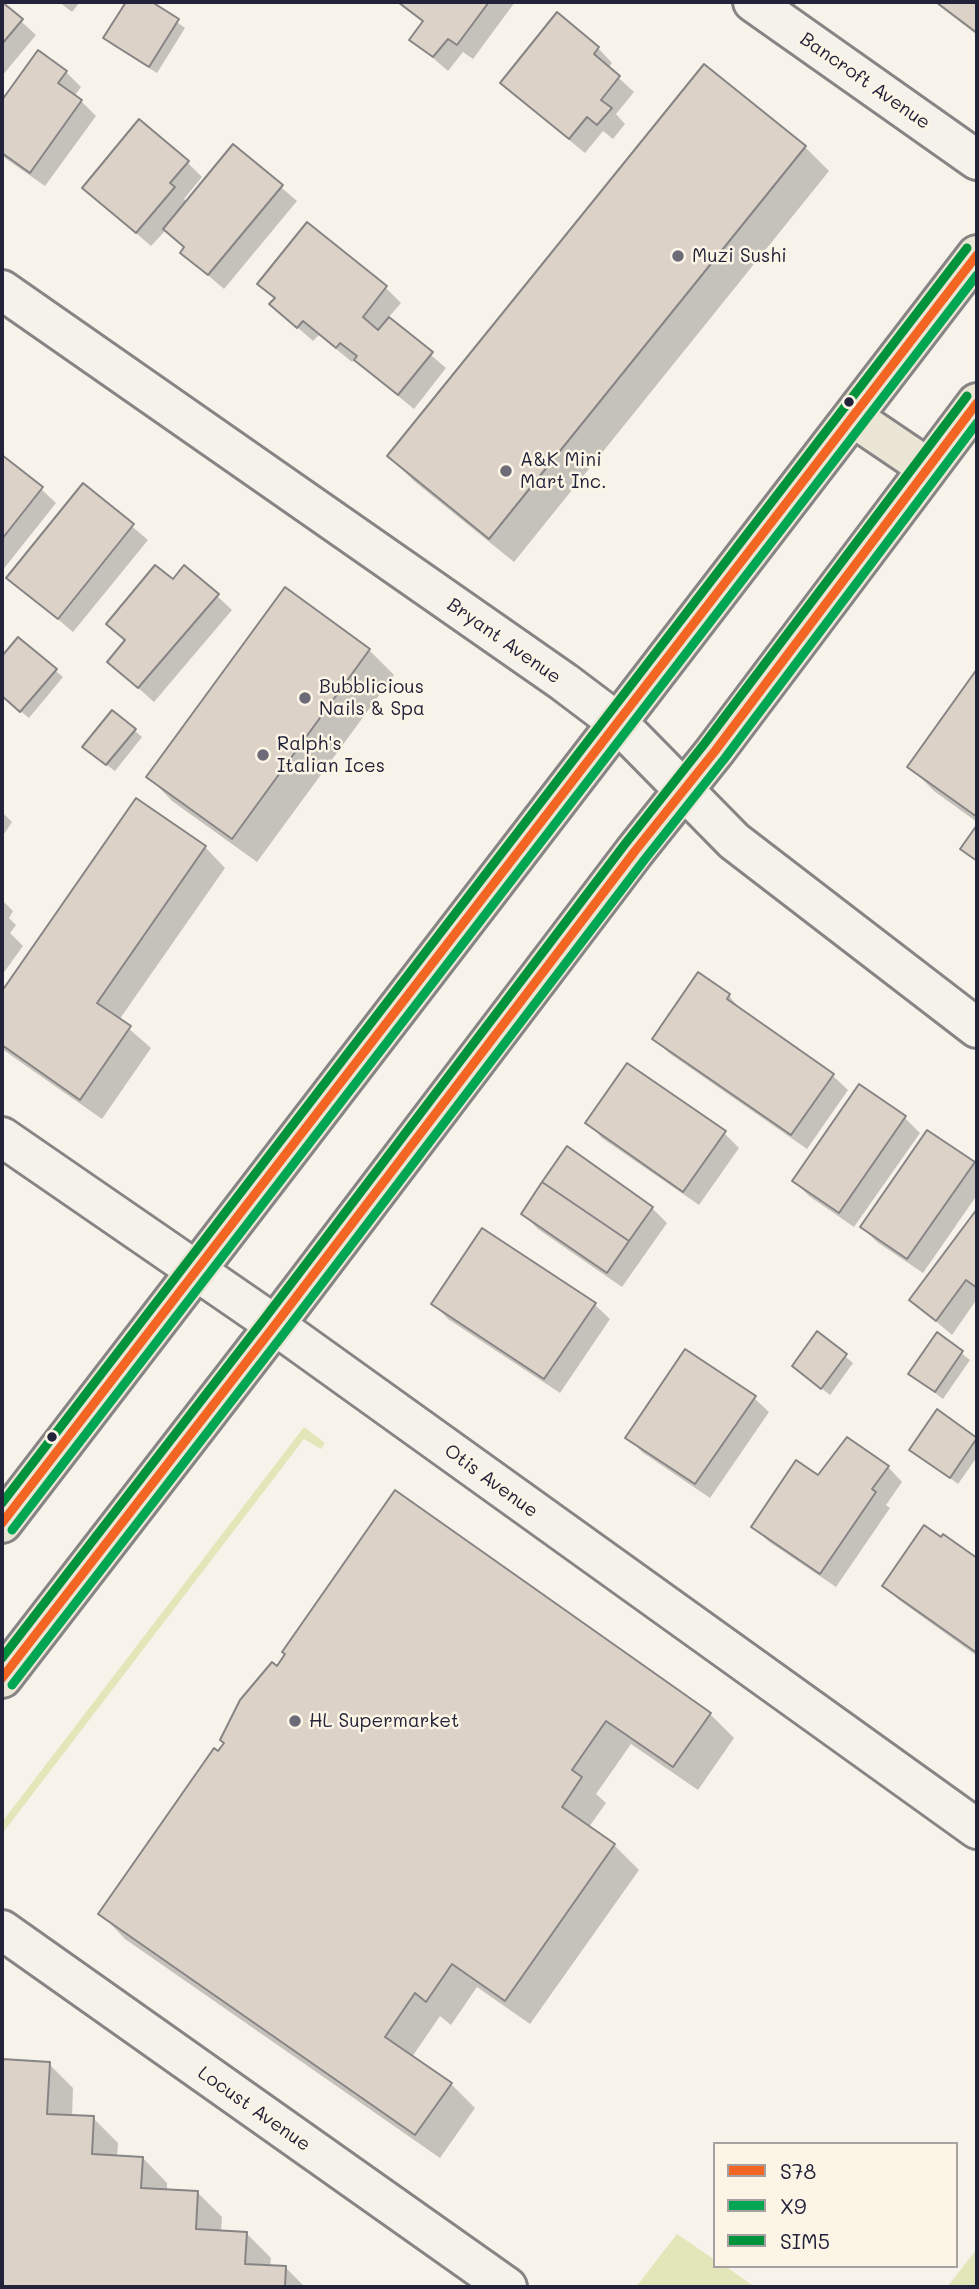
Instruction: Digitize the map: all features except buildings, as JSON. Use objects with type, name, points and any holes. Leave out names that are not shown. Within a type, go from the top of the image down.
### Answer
[{"type":"main road","points":[[2,1523],[977,255]]},
{"type":"main road","points":[[2,1678],[715,751],[977,403]]},
{"type":"main road","points":[[854,418],[928,468]]},
{"type":"street","name":"Bancroft Avenue","points":[[753,2],[977,160]]},
{"type":"street","name":"Bryant Avenue","points":[[2,290],[564,682],[617,722],[734,841],[977,1028]]},
{"type":"street","name":"Otis Avenue","points":[[2,1137],[275,1325],[977,1829]]},
{"type":"street","name":"Locust Avenue","points":[[2,1930],[507,2287]]},
{"type":"green space","points":[[304,1427],[325,1443],[321,1449],[304,1439],[2,1834],[2,1822]]},
{"type":"green space","points":[[677,2234],[713,2259],[713,2268],[728,2268],[755,2287],[636,2287]]},
{"type":"green space","points":[[977,2249],[977,2287],[947,2287]]},
{"type":"transit line","name":"SIM5","points":[[2,1503],[967,248]]},
{"type":"transit line","name":"S78","points":[[2,1523],[977,255]]},
{"type":"transit line","name":"X9","points":[[12,1530],[977,275]]},
{"type":"transit line","name":"SIM5","points":[[2,1658],[705,743],[967,396]]},
{"type":"transit line","name":"S78","points":[[2,1678],[275,1325],[635,851],[715,751],[977,403]]},
{"type":"transit line","name":"X9","points":[[12,1685],[725,758],[977,423]]},
{"type":"place","name":"Muzi Sushi","points":[[678,256]]},
{"type":"place","name":"A&K Mini Mart Inc.","points":[[506,471]]},
{"type":"place","name":"Bubblicious Nails & Spa","points":[[305,698]]},
{"type":"place","name":"Ralph's Italian Ices","points":[[263,755]]},
{"type":"place","name":"HL Supermarket","points":[[295,1721]]}]
